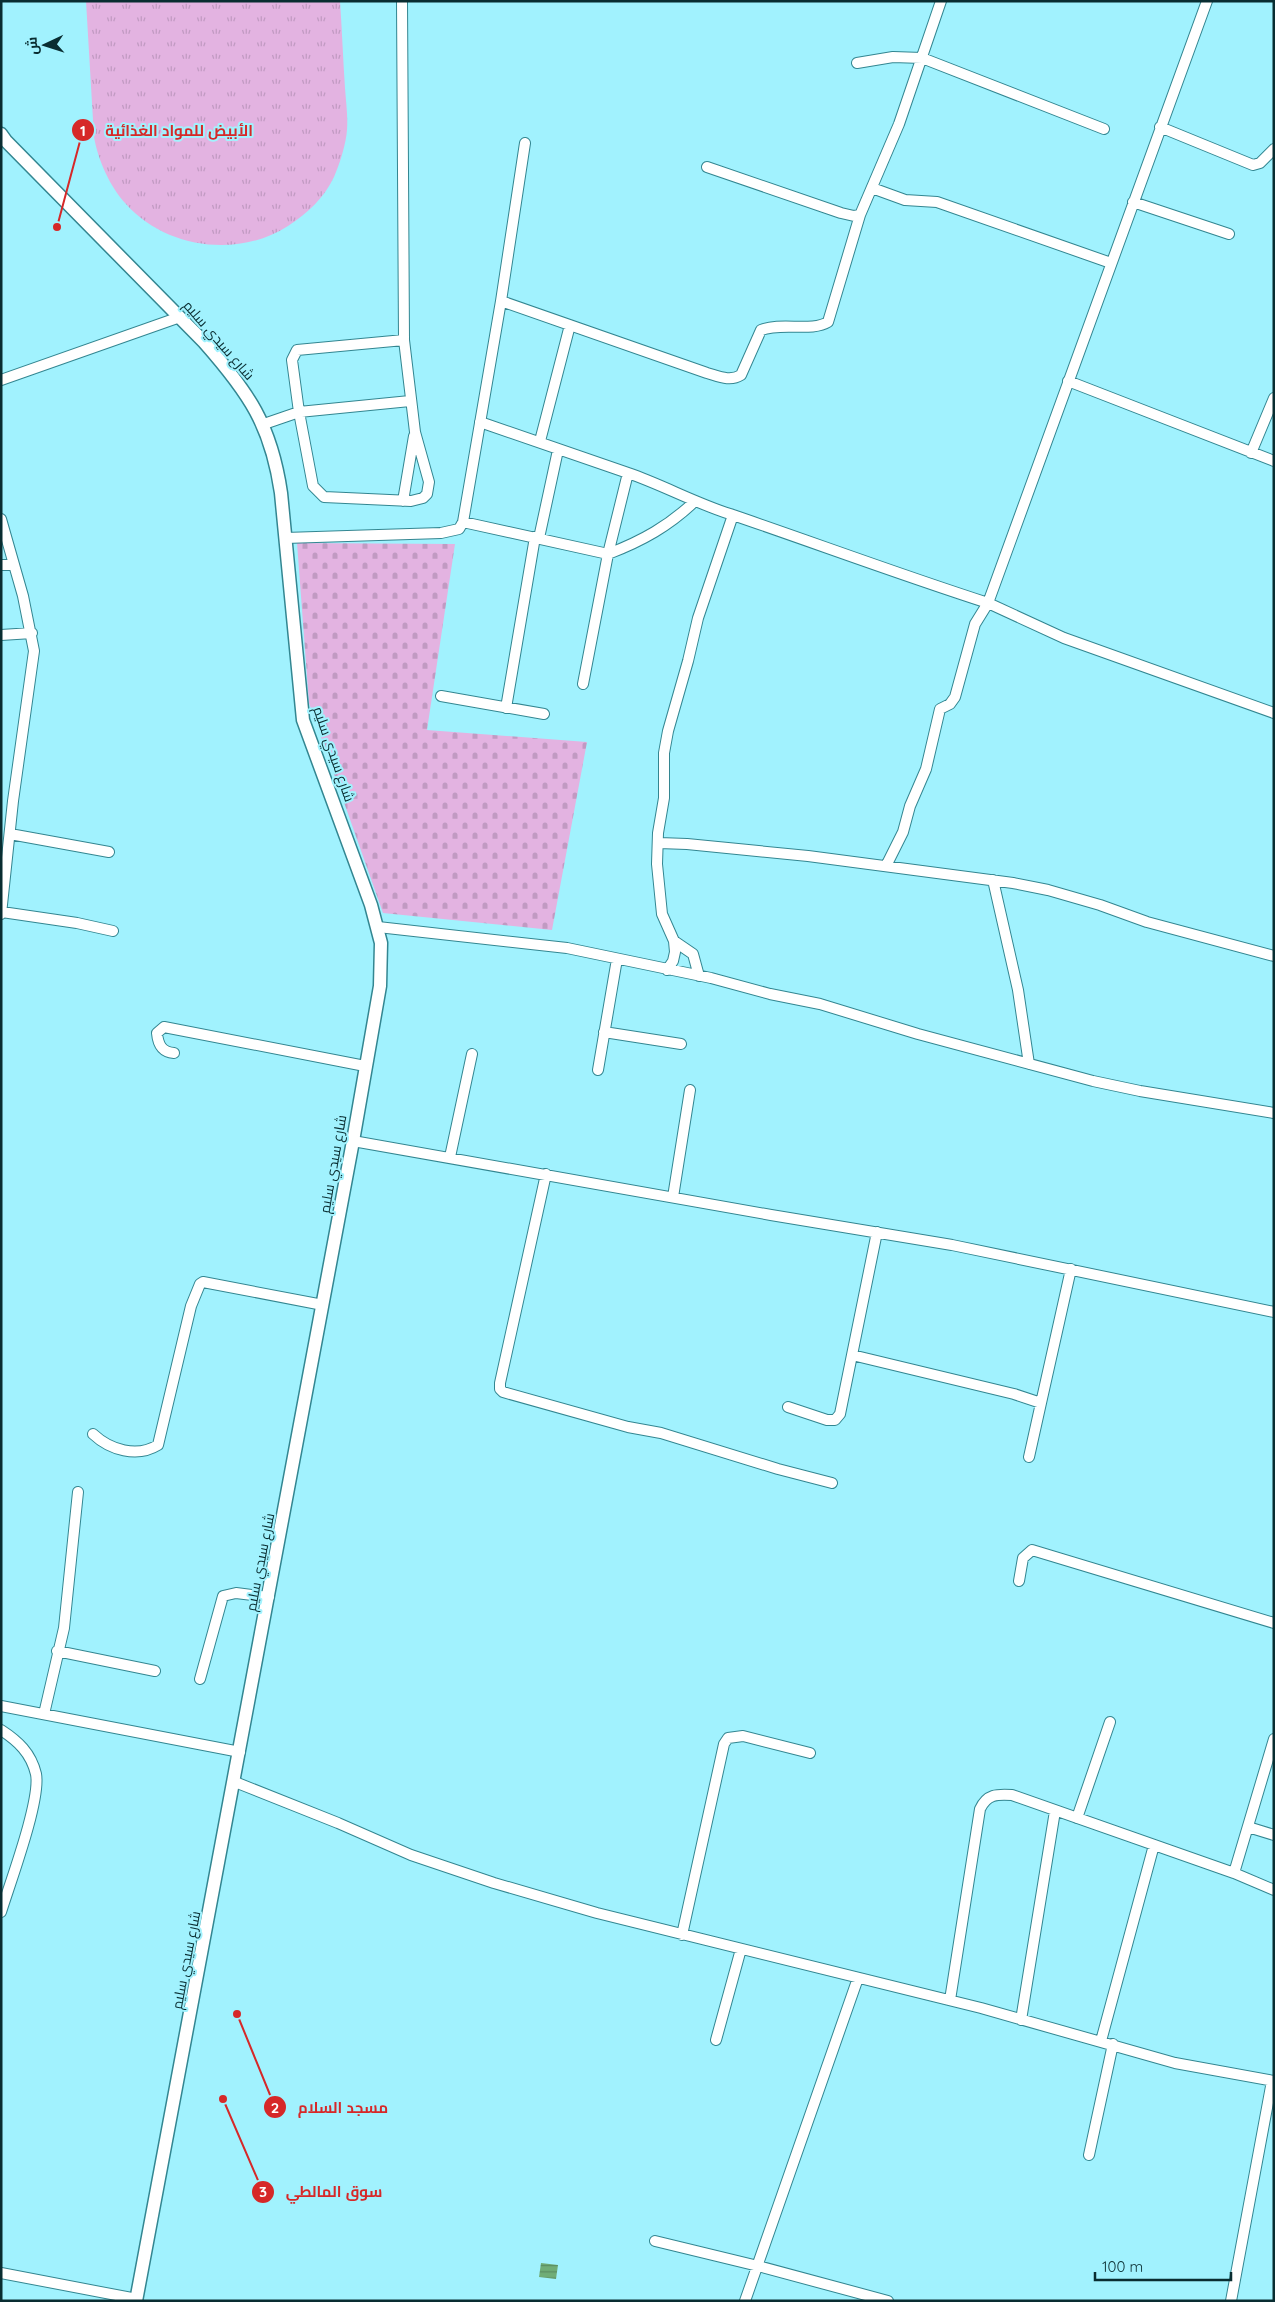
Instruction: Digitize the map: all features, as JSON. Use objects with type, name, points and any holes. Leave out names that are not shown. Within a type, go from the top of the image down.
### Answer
[{"type":"main road","name":"شارع سيدي سليم","points":[[1,134],[180,317],[228,369],[251,401],[264,424],[278,471],[304,720],[378,927],[382,961],[380,986],[354,1141],[136,2300]]},
{"type":"street","points":[[402,1],[404,340],[415,432],[429,482],[427,494],[423,498],[403,501],[324,497],[317,492],[314,486],[299,412],[292,360],[297,350],[404,340]]},
{"type":"street","points":[[501,301],[724,378],[737,378],[741,375],[761,330],[786,326],[818,326],[828,322],[860,215],[899,124],[941,1]]},
{"type":"street","points":[[886,866],[903,832],[910,806],[926,769],[940,710],[950,704],[954,697],[975,624],[988,603],[1206,1]]},
{"type":"street","points":[[857,63],[893,57],[922,58],[1104,129]]},
{"type":"street","points":[[1160,127],[1253,165],[1260,164],[1274,149]]},
{"type":"street","points":[[286,538],[454,532],[459,529],[463,522],[501,301],[525,143]]},
{"type":"street","points":[[707,168],[841,214],[860,215]]},
{"type":"street","points":[[872,188],[905,200],[937,202],[1111,263]]},
{"type":"street","points":[[1133,202],[1229,234]]},
{"type":"street","points":[[1,380],[180,317]]},
{"type":"street","points":[[540,441],[570,325]]},
{"type":"street","points":[[1068,381],[1274,461]]},
{"type":"street","points":[[1251,453],[1274,398]]},
{"type":"street","points":[[264,424],[299,412],[410,401]]},
{"type":"street","points":[[480,422],[540,441],[558,450],[660,484],[733,515],[988,603],[1064,638],[1274,713]]},
{"type":"street","points":[[403,501],[415,432]]},
{"type":"street","points":[[506,708],[537,537],[558,450]]},
{"type":"street","points":[[583,684],[608,554],[628,473]]},
{"type":"street","points":[[463,522],[608,554],[661,530],[695,500]]},
{"type":"street","points":[[667,970],[673,961],[674,941],[662,914],[657,864],[658,833],[664,798],[664,753],[698,618],[733,515]]},
{"type":"street","points":[[1,519],[32,633],[34,651],[1,913],[77,923],[113,932]]},
{"type":"street","points":[[1,566],[14,565]]},
{"type":"street","points":[[1,635],[32,633]]},
{"type":"street","points":[[441,696],[544,714]]},
{"type":"street","points":[[10,834],[110,852]]},
{"type":"street","points":[[659,843],[687,844],[886,866],[993,880],[1048,890],[1100,905],[1147,922],[1274,956]]},
{"type":"street","points":[[993,880],[1018,990],[1029,1064]]},
{"type":"street","points":[[378,927],[566,948],[617,958],[820,1004],[918,1034],[1140,1091],[1274,1113]]},
{"type":"street","points":[[674,941],[693,954],[699,976]]},
{"type":"street","points":[[598,1070],[617,958]]},
{"type":"street","points":[[174,1053],[167,1053],[160,1046],[157,1033],[164,1027],[366,1066]]},
{"type":"street","points":[[604,1032],[681,1044]]},
{"type":"street","points":[[450,1157],[472,1054]]},
{"type":"street","points":[[673,1197],[690,1090]]},
{"type":"street","points":[[354,1141],[952,1244],[1274,1312]]},
{"type":"street","points":[[546,1174],[500,1389],[503,1392],[628,1427],[661,1433],[778,1469],[832,1483]]},
{"type":"street","points":[[788,1407],[827,1420],[835,1420],[840,1414],[878,1232]]},
{"type":"street","points":[[1030,1457],[1071,1269]]},
{"type":"street","points":[[93,1434],[99,1440],[119,1450],[145,1450],[158,1445],[191,1306],[198,1289],[204,1282],[323,1306]]},
{"type":"street","points":[[852,1354],[1014,1394],[1041,1404]]},
{"type":"street","points":[[44,1714],[57,1651],[64,1628],[78,1492]]},
{"type":"street","points":[[1019,1582],[1023,1558],[1032,1550],[1274,1623]]},
{"type":"street","points":[[200,1680],[222,1596],[236,1593],[269,1597]]},
{"type":"street","points":[[57,1651],[155,1671]]},
{"type":"street","points":[[1,1706],[240,1752]]},
{"type":"street","points":[[1077,1818],[1110,1722]]},
{"type":"street","points":[[1,1730],[13,1738],[27,1753],[36,1781],[32,1809],[1,1912]]},
{"type":"street","points":[[682,1934],[724,1744],[728,1738],[743,1736],[810,1753]]},
{"type":"street","points":[[1234,1873],[1271,1756],[1274,1739]]},
{"type":"street","points":[[234,1782],[338,1823],[412,1855],[466,1874],[596,1913],[950,2000],[1175,2063],[1273,2081],[1231,2301]]},
{"type":"street","points":[[950,2000],[980,1809],[984,1800],[999,1794],[1012,1795],[1055,1810],[1234,1873],[1274,1890]]},
{"type":"street","points":[[1021,2020],[1055,1810]]},
{"type":"street","points":[[1248,1827],[1274,1835]]},
{"type":"street","points":[[1101,2041],[1154,1846]]},
{"type":"street","points":[[716,2040],[741,1949]]},
{"type":"street","points":[[745,2301],[858,1978]]},
{"type":"street","points":[[1089,2155],[1112,2044]]},
{"type":"street","points":[[655,2241],[888,2301]]},
{"type":"street","points":[[1,2273],[136,2300]]},
{"type":"green space","points":[[86,1],[340,1],[347,130],[336,172],[330,185],[320,198],[295,221],[269,236],[248,242],[226,245],[204,244],[182,239],[161,231],[142,219],[115,190],[102,164],[96,146]]},
{"type":"green space","points":[[297,543],[455,544],[427,730],[587,742],[552,930],[383,913],[309,703]]},
{"type":"shaded area","points":[[541,2263],[558,2265],[556,2279],[539,2277]]},
{"type":"place","name":"الأبيض للمواد الغذائية","points":[[57,227]]},
{"type":"place","name":"مسجد السلام","points":[[237,2014]]},
{"type":"place","name":"سوق المالطي","points":[[223,2099]]}]
